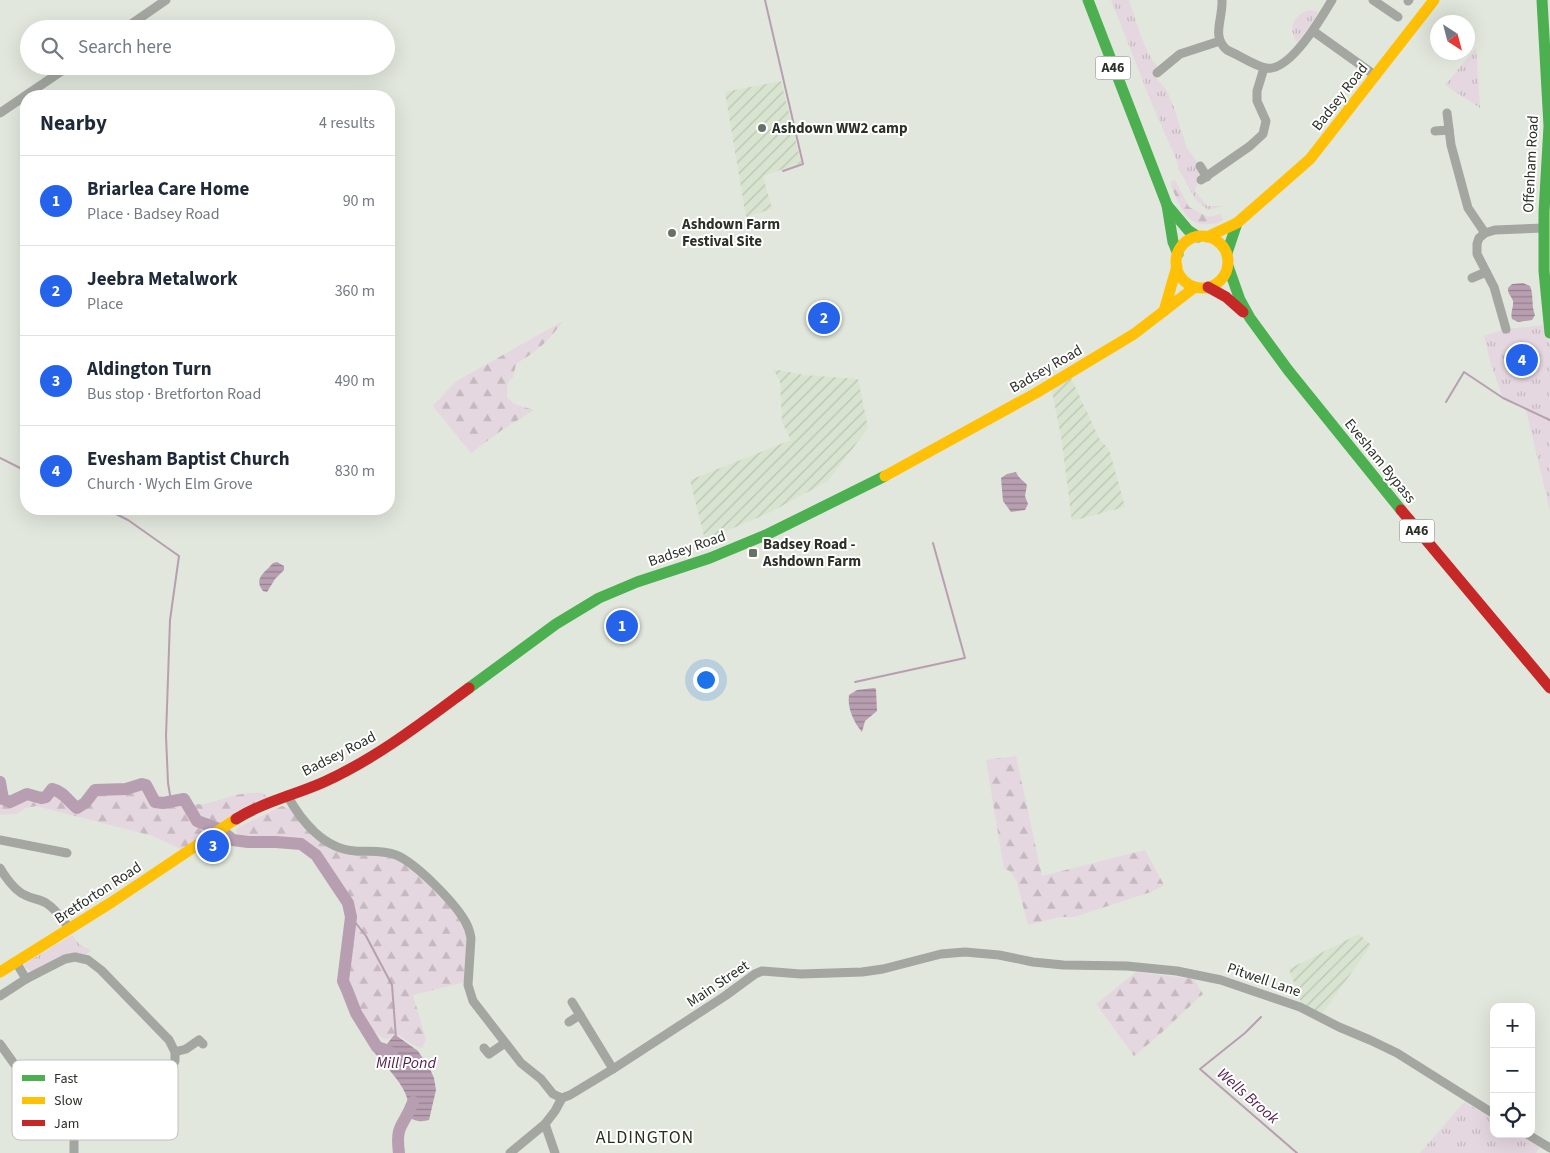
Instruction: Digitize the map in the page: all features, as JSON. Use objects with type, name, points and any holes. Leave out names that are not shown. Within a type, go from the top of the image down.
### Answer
[{"type":"main road","name":"A46","points":[[1088,0],[1167,205],[1173,242],[1178,254]]},
{"type":"main road","name":"Badsey Road","points":[[1203,237],[1237,223],[1310,158],[1326,141],[1434,0]]},
{"type":"main road","name":"Offenham Road","points":[[1542,0],[1550,126],[1543,228],[1544,271],[1550,331]]},
{"type":"main road","name":"A46","points":[[1167,205],[1188,230],[1203,237]]},
{"type":"main road","name":"Badsey Road","points":[[1227,253],[1237,223]]},
{"type":"main road","points":[[1164,311],[1177,266],[1178,254],[1186,242],[1203,237],[1216,240],[1227,253],[1228,266],[1221,280],[1208,288],[1195,287],[1183,279],[1177,266]]},
{"type":"main road","name":"Evesham Bypass","points":[[1228,266],[1240,300],[1250,318],[1319,410],[1467,591],[1550,688]]},
{"type":"main road","name":"Badsey Road","points":[[227,825],[246,813],[324,782],[363,762],[422,723],[556,624],[599,598],[637,582],[710,558],[768,534],[872,483],[1036,393],[1126,339],[1195,287]]},
{"type":"main road","name":"Evesham Bypass","points":[[1208,288],[1226,298],[1250,318]]},
{"type":"main road","name":"Bretforton Road","points":[[0,972],[70,929],[227,825]]},
{"type":"street","points":[[137,20],[166,0]]},
{"type":"street","points":[[1222,0],[1222,18],[1218,37],[1222,46],[1269,69],[1278,66],[1288,59],[1313,31],[1332,0]]},
{"type":"street","points":[[1373,0],[1398,17]]},
{"type":"street","points":[[1313,31],[1376,76]]},
{"type":"street","points":[[1157,73],[1180,54],[1220,41]]},
{"type":"street","points":[[1200,166],[1204,178],[1250,146],[1263,134],[1266,121],[1257,101],[1264,68]]},
{"type":"street","points":[[33,90],[55,75]]},
{"type":"street","points":[[0,113],[20,99]]},
{"type":"street","points":[[1447,113],[1451,145],[1468,208],[1485,233]]},
{"type":"street","points":[[1435,131],[1449,130]]},
{"type":"street","points":[[1506,329],[1499,301],[1477,248],[1479,238],[1485,233],[1509,229],[1543,228]]},
{"type":"street","points":[[1472,278],[1486,272]]},
{"type":"street","points":[[287,796],[306,824],[319,837],[335,847],[396,855],[412,864],[447,898],[465,920],[471,938],[468,986],[470,994],[486,1019],[521,1063],[541,1079],[553,1094],[562,1098],[555,1111],[544,1124],[510,1153]]},
{"type":"street","points":[[0,840],[67,853]]},
{"type":"street","points":[[0,868],[18,890],[26,896],[42,900],[56,910],[70,929]]},
{"type":"street","name":"Main Street","points":[[562,1098],[613,1069],[762,971],[801,974],[862,972],[941,954],[966,952],[999,955]]},
{"type":"street","name":"Pitwell Lane","points":[[999,955],[1062,965],[1127,966],[1177,970],[1221,980],[1300,1007],[1397,1053],[1490,1111]]},
{"type":"street","points":[[0,996],[26,979],[65,959],[75,957],[88,960],[169,1040],[175,1052],[175,1060]]},
{"type":"street","points":[[16,962],[26,979]]},
{"type":"street","points":[[572,1002],[613,1069]]},
{"type":"street","points":[[569,1022],[580,1015]]},
{"type":"street","points":[[175,1052],[186,1049],[198,1040],[203,1044]]},
{"type":"street","points":[[484,1048],[489,1054],[506,1043]]},
{"type":"street","points":[[0,1044],[12,1060]]},
{"type":"street","points":[[544,1124],[553,1153]]},
{"type":"street","points":[[1534,1138],[1550,1148]]},
{"type":"street","points":[[74,1140],[74,1153]]},
{"type":"shaded area","name":"Ashdown WW2 camp","points":[[781,81],[801,163],[763,176],[772,209],[746,217],[725,92]]},
{"type":"shaded area","points":[[773,369],[804,375],[858,379],[868,428],[828,481],[769,513],[705,540],[690,480],[791,440],[782,422],[780,381]]},
{"type":"shaded area","points":[[1070,376],[1100,440],[1109,449],[1125,507],[1072,521],[1061,436],[1051,387]]},
{"type":"shaded area","points":[[1359,934],[1371,945],[1323,1013],[1302,1005],[1289,969]]},
{"type":"green space","points":[[1111,0],[1129,0],[1144,44],[1158,68],[1153,74],[1167,91],[1187,148],[1199,165],[1203,176],[1197,184],[1195,191],[1207,206],[1223,206],[1208,210],[1196,200],[1179,170]]},
{"type":"green space","points":[[1308,10],[1318,12],[1297,42],[1292,27],[1296,19]]},
{"type":"green space","points":[[1476,48],[1480,108],[1445,85],[1466,60],[1475,60]]},
{"type":"green space","points":[[1175,180],[1189,207],[1208,217],[1220,214],[1223,219],[1217,223],[1201,224],[1189,218],[1184,213],[1171,186],[1171,181]]},
{"type":"green space","points":[[563,321],[542,346],[516,364],[513,377],[507,384],[507,397],[514,404],[534,410],[502,430],[471,453],[433,406],[455,382]]},
{"type":"green space","points":[[1545,325],[1550,346],[1550,511],[1526,410],[1503,398],[1491,365],[1484,336],[1506,329]]},
{"type":"green space","points":[[1016,756],[1042,876],[1145,850],[1164,885],[1151,892],[1074,917],[1060,917],[1028,925],[1017,882],[1010,871],[1004,869],[986,760]]},
{"type":"green space","points":[[0,782],[3,799],[10,802],[27,794],[41,798],[46,797],[52,789],[62,794],[77,808],[85,803],[95,790],[126,789],[142,784],[146,785],[155,802],[163,803],[184,799],[188,804],[203,804],[249,793],[263,793],[269,799],[182,850],[153,836],[36,806],[26,808],[16,814],[0,815]]},
{"type":"green space","points":[[282,806],[293,810],[323,843],[338,852],[353,856],[385,856],[406,864],[453,909],[464,927],[468,952],[465,982],[413,995],[426,1040],[422,1048],[393,1034],[388,1039],[382,1038],[373,1030],[361,1011],[349,981],[351,962],[348,943],[351,917],[348,903],[316,855],[301,844],[248,842],[236,832],[237,828]]},
{"type":"green space","points":[[72,935],[80,945],[91,950],[86,955],[65,955],[33,971],[24,966],[26,963]]},
{"type":"green space","points":[[1136,972],[1194,979],[1203,994],[1134,1056],[1096,1004]]},
{"type":"green space","points":[[1464,1102],[1490,1117],[1490,1138],[1525,1138],[1540,1147],[1536,1153],[1420,1153]]},
{"type":"water","points":[[1523,283],[1530,286],[1535,315],[1532,320],[1518,322],[1512,319],[1513,301],[1508,288],[1512,284]]},
{"type":"water","points":[[1016,472],[1027,485],[1025,496],[1028,504],[1025,510],[1011,512],[1003,501],[1001,478]]},
{"type":"water","points":[[277,562],[284,566],[284,570],[275,579],[267,592],[263,591],[259,583],[261,576],[273,563]]},
{"type":"water","points":[[876,689],[877,711],[865,721],[862,732],[852,715],[849,695],[857,690]]},
{"type":"water","name":"Mill Pond","points":[[394,1035],[418,1051],[434,1078],[436,1090],[429,1120],[415,1120],[404,1112],[409,1106],[404,1091],[374,1052],[381,1042],[387,1044]]},
{"type":"waterway","points":[[765,0],[803,164],[783,171]]},
{"type":"waterway","points":[[1446,402],[1464,372],[1503,398],[1550,420]]},
{"type":"waterway","points":[[0,458],[20,468]]},
{"type":"waterway","points":[[118,515],[179,556],[170,620],[166,736],[168,783],[171,801]]},
{"type":"waterway","points":[[855,682],[965,658],[933,543]]},
{"type":"waterway","points":[[0,782],[3,799],[10,802],[27,794],[41,798],[46,797],[52,789],[62,794],[77,808],[85,803],[95,790],[126,789],[142,784],[146,785],[155,802],[163,803],[184,799],[197,821],[219,829],[233,840],[301,844],[316,855],[348,903],[351,917],[343,981],[356,1013],[377,1047],[392,1053]]},
{"type":"waterway","points":[[351,917],[366,936],[392,985],[396,1038]]},
{"type":"waterway","name":"Wells Brook","points":[[1261,1017],[1245,1033],[1200,1069],[1297,1153]]},
{"type":"waterway","points":[[399,1153],[399,1130],[413,1102]]},
{"type":"traffic: fast","points":[[1088,0],[1167,205],[1173,242],[1178,254]]},
{"type":"traffic: fast","points":[[1542,0],[1549,126],[1544,212],[1544,271],[1550,333]]},
{"type":"traffic: fast","points":[[1167,205],[1188,230],[1198,237]]},
{"type":"traffic: fast","points":[[1227,253],[1237,223]]},
{"type":"traffic: fast","points":[[1228,266],[1240,300],[1250,318],[1288,370],[1401,510]]},
{"type":"traffic: fast","points":[[469,688],[556,624],[599,598],[637,582],[710,558],[768,534],[885,476]]},
{"type":"traffic: slow","points":[[1207,237],[1237,223],[1310,159],[1434,0]]},
{"type":"traffic: slow","points":[[1202,236],[1212,238],[1220,244],[1226,252],[1228,262],[1226,272],[1220,280],[1212,286],[1202,288],[1192,286],[1184,280],[1178,272],[1176,262],[1178,252],[1184,244],[1192,238],[1202,236]]},
{"type":"traffic: slow","points":[[1164,311],[1177,266]]},
{"type":"traffic: slow","points":[[885,476],[1036,393],[1134,334],[1195,287]]},
{"type":"traffic: slow","points":[[0,972],[112,902],[236,819]]},
{"type":"traffic: jam","points":[[1208,287],[1226,297],[1243,312]]},
{"type":"traffic: jam","points":[[1401,510],[1550,688]]},
{"type":"traffic: jam","points":[[236,819],[268,803],[313,787],[363,762],[399,739],[469,688]]},
{"type":"place","name":"Ashdown WW2 camp","points":[[762,128]]},
{"type":"place","name":"Ashdown Farm Festival Site","points":[[672,233]]},
{"type":"place","name":"Jeebra Metalwork","points":[[824,318]]},
{"type":"place","name":"Evesham Baptist Church","points":[[1522,360]]},
{"type":"place","name":"Badsey Road - Ashdown Farm","points":[[753,553]]},
{"type":"place","name":"Briarlea Care Home","points":[[622,626]]},
{"type":"place","name":"Aldington Turn","points":[[213,846]]},
{"type":"district","name":"ALDINGTON","points":[[645,1137]]}]
